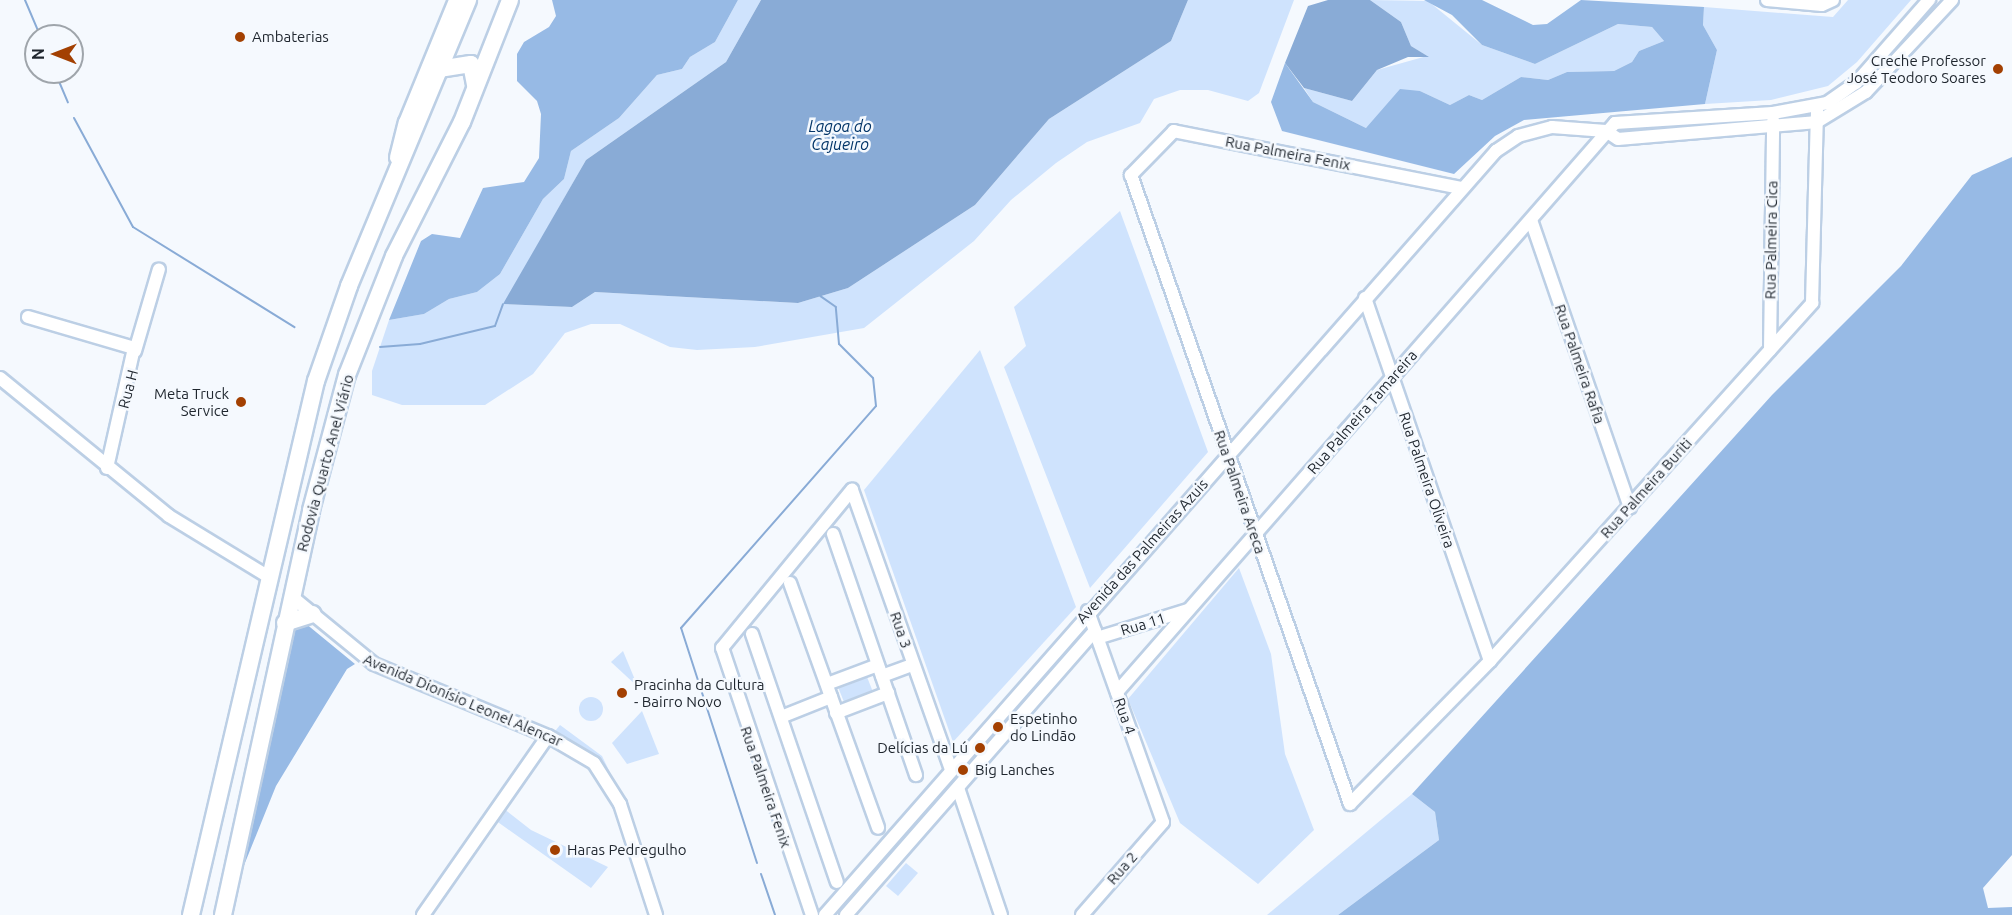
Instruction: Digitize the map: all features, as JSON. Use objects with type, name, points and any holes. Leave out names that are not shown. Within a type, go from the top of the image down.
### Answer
[{"type":"highway","name":"Rodovia Quarto Anel Viário","points":[[191,915],[248,656],[322,362],[393,179],[468,0]]},
{"type":"highway","name":"Rodovia Quarto Anel Viário","points":[[223,915],[291,596],[347,375],[374,305],[475,89],[510,0]]},
{"type":"highway","points":[[439,69],[471,64],[475,89]]},
{"type":"highway","points":[[286,499],[311,510]]},
{"type":"highway","points":[[285,623],[313,614]]},
{"type":"highway","points":[[248,656],[276,663]]},
{"type":"main road","points":[[393,179],[406,122],[456,0]]},
{"type":"street","points":[[1767,0],[1822,4],[1833,0]]},
{"type":"street","points":[[1606,131],[1615,123],[1773,113],[1817,106],[1856,83],[1929,0]]},
{"type":"street","points":[[1817,122],[1866,92],[1952,0]]},
{"type":"street","name":"Rua Palmeira Buriti","points":[[1353,804],[1490,661],[1770,350],[1815,296],[1817,106]]},
{"type":"street","name":"Rua Palmeira Cica","points":[[1770,350],[1773,113]]},
{"type":"street","name":"Avenida das Palmeiras Azuis","points":[[825,915],[1088,611],[1461,188],[1518,136],[1558,126],[1606,131],[1618,139],[1773,129],[1817,122]]},
{"type":"street","name":"Rua Palmeira Fenix","points":[[1131,175],[1174,131],[1461,188]]},
{"type":"street","name":"Rua Palmeira Tamareira","points":[[1117,692],[1531,220],[1606,131]]},
{"type":"street","name":"Rua Palmeira Areca","points":[[1131,175],[1346,800],[1353,804]]},
{"type":"street","name":"Rua Palmeira Rafia","points":[[1531,220],[1630,507]]},
{"type":"street","points":[[135,351],[159,269]]},
{"type":"street","name":"Rua Palmeira Oliveira","points":[[1365,298],[1490,661]]},
{"type":"street","name":"Rua H","points":[[28,318],[128,343],[135,351],[107,468]]},
{"type":"street","points":[[0,378],[107,468],[169,516],[269,577]]},
{"type":"street","name":"Rua Palmeira Fenix","points":[[812,915],[722,648],[852,490]]},
{"type":"street","name":"Rua 3","points":[[852,490],[951,770]]},
{"type":"street","points":[[833,534],[916,775]]},
{"type":"street","points":[[790,583],[878,828]]},
{"type":"street","name":"Avenida Dionísio Leonel Alencar","points":[[291,596],[374,664],[548,736],[594,763],[610,782],[656,915]]},
{"type":"street","name":"Rua 11","points":[[1096,634],[1190,610]]},
{"type":"street","name":"Rua 4","points":[[1088,611],[1163,822]]},
{"type":"street","points":[[752,634],[837,882]]},
{"type":"street","name":"Avenida das Palmeiras Azuis","points":[[846,915],[1096,634]]},
{"type":"street","points":[[781,717],[829,691],[880,671],[913,665]]},
{"type":"street","points":[[836,713],[888,693]]},
{"type":"street","points":[[423,915],[548,736]]},
{"type":"street","points":[[958,788],[1001,915]]},
{"type":"street","name":"Rua 2","points":[[1082,915],[1163,822]]},
{"type":"shaded area","points":[[552,0],[738,0],[715,42],[690,57],[682,69],[657,75],[619,118],[571,151],[564,179],[543,199],[500,274],[477,292],[449,299],[424,314],[389,320],[421,241],[432,234],[460,238],[483,188],[524,182],[539,158],[541,114],[537,101],[517,81],[517,54],[524,42],[549,27],[556,16]]},
{"type":"shaded area","points":[[738,0],[761,0],[726,62],[586,160],[504,304],[572,307],[595,292],[798,303],[848,288],[975,205],[1049,119],[1171,41],[1188,0],[1294,0],[1259,93],[1248,101],[1208,90],[1180,90],[1154,99],[1140,123],[1087,142],[1056,163],[1011,200],[974,241],[864,328],[755,347],[697,350],[670,347],[620,324],[591,324],[565,333],[533,374],[485,405],[402,405],[372,395],[372,371],[389,320],[424,314],[449,299],[477,292],[500,274],[543,199],[564,179],[571,151],[619,118],[657,75],[682,69],[690,57],[715,42]]},
{"type":"shaded area","points":[[1370,0],[1428,1],[1482,45],[1535,64],[1618,24],[1652,27],[1664,41],[1639,51],[1632,62],[1614,71],[1567,72],[1548,80],[1521,77],[1482,100],[1469,95],[1450,105],[1420,91],[1366,128],[1313,102],[1304,88],[1352,101],[1377,70],[1427,56],[1411,46],[1401,22]]},
{"type":"shaded area","points":[[1424,0],[1482,0],[1533,25],[1547,24],[1581,0],[1704,7],[1703,25],[1717,50],[1705,104],[1524,120],[1495,136],[1454,174],[1282,131],[1271,102],[1285,63],[1313,102],[1366,128],[1400,89],[1420,91],[1450,105],[1469,95],[1482,100],[1521,77],[1548,80],[1567,72],[1614,71],[1632,62],[1639,51],[1664,41],[1652,27],[1618,24],[1535,64],[1482,45],[1452,15]]},
{"type":"shaded area","points":[[1848,0],[1911,0],[1857,62],[1828,86],[1771,100],[1705,104],[1717,50],[1703,25],[1704,7],[1833,17]]},
{"type":"shaded area","points":[[2012,157],[2012,855],[1983,888],[1988,908],[2012,907],[2012,915],[1338,915],[1439,840],[1435,812],[1412,794],[1772,395],[1901,266],[1972,175]]},
{"type":"shaded area","points":[[1120,211],[1208,452],[1090,588],[1004,367],[1026,346],[1014,307]]},
{"type":"shaded area","points":[[980,350],[1076,607],[953,742],[864,490]]},
{"type":"shaded area","points":[[1239,568],[1271,654],[1285,754],[1314,830],[1258,884],[1180,823],[1128,699]]},
{"type":"shaded area","points":[[305,623],[355,664],[347,669],[276,786],[228,905],[292,624]]},
{"type":"shaded area","points":[[623,651],[638,687],[611,662]]},
{"type":"shaded area","points":[[867,677],[873,692],[844,702],[838,687]]},
{"type":"shaded area","points":[[591,697],[599,701],[603,709],[599,717],[591,721],[583,717],[579,709],[583,701]]},
{"type":"shaded area","points":[[642,711],[659,754],[627,764],[612,743]]},
{"type":"shaded area","points":[[560,725],[602,756],[620,793],[596,760],[552,735]]},
{"type":"shaded area","points":[[1412,794],[1435,812],[1439,840],[1338,915],[1267,915]]},
{"type":"shaded area","name":"Haras Pedregulho","points":[[503,808],[531,830],[608,867],[591,888],[495,820]]},
{"type":"shaded area","points":[[906,863],[918,873],[898,896],[886,886]]},
{"type":"water","name":"Lagoa do Cajueiro","points":[[761,0],[1188,0],[1171,41],[1049,119],[975,205],[848,288],[798,303],[595,292],[572,307],[503,304],[586,160],[726,62]]},
{"type":"water","points":[[1328,0],[1370,0],[1401,22],[1411,46],[1429,57],[1408,57],[1377,70],[1352,101],[1304,88],[1285,63],[1308,6]]},
{"type":"waterway","points":[[25,0],[35,24]]},
{"type":"waterway","points":[[60,84],[68,102]]},
{"type":"waterway","points":[[74,118],[133,227],[294,327]]},
{"type":"waterway","points":[[757,863],[681,628],[876,406],[873,378],[839,344],[836,307],[820,296]]},
{"type":"waterway","points":[[380,347],[420,344],[495,326],[503,304]]},
{"type":"waterway","points":[[761,874],[775,915]]},
{"type":"place","name":"Ambaterias","points":[[240,37]]},
{"type":"place","name":"Creche Professor José Teodoro Soares","points":[[1998,69]]},
{"type":"place","name":"Meta Truck Service","points":[[241,402]]},
{"type":"place","name":"Pracinha da Cultura - Bairro Novo","points":[[622,693]]},
{"type":"place","name":"Espetinho do Lindão","points":[[998,727]]},
{"type":"place","name":"Delícias da Lú","points":[[980,748]]},
{"type":"place","name":"Big Lanches","points":[[963,770]]},
{"type":"place","name":"Haras Pedregulho","points":[[555,850]]}]
